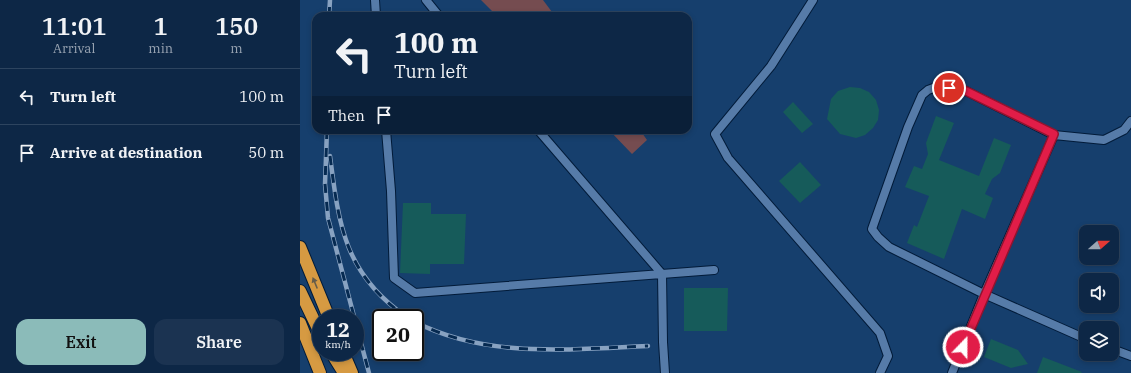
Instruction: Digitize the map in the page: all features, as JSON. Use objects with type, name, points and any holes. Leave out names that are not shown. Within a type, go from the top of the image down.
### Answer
[{"type":"highway","points":[[300,247],[325,309]]},
{"type":"highway","points":[[300,291],[312,316]]},
{"type":"highway","points":[[300,323],[320,373]]},
{"type":"highway","points":[[300,343],[315,373]]},
{"type":"highway","points":[[337,361],[344,373]]},
{"type":"highway","points":[[347,361],[352,373]]},
{"type":"lane","points":[[375,0],[376,12]]},
{"type":"lane","points":[[426,0],[436,12]]},
{"type":"lane","points":[[813,0],[771,66],[715,134],[728,158],[880,333],[888,356],[880,373]]},
{"type":"lane","points":[[1079,336],[984,294],[890,247],[878,237],[872,229],[908,127],[922,95],[936,87],[966,91],[1054,134],[1104,140],[1124,130],[1131,121]]},
{"type":"lane","points":[[386,134],[391,191],[394,278],[415,293],[714,270]]},
{"type":"lane","points":[[541,134],[662,274],[665,373]]},
{"type":"lane","points":[[952,373],[984,294],[1054,134]]},
{"type":"lane","points":[[1119,352],[1131,356]]},
{"type":"shaded area","points":[[300,0],[1131,0],[1131,373],[300,373]]},
{"type":"shaded area","points":[[481,0],[543,0],[552,12],[493,12]]},
{"type":"shaded area","points":[[613,134],[643,134],[647,140],[632,154]]},
{"type":"building","points":[[850,87],[860,88],[869,92],[876,100],[879,110],[878,120],[873,128],[865,135],[856,138],[840,134],[827,119],[831,99],[838,91]]},
{"type":"building","points":[[793,102],[813,124],[802,133],[783,112]]},
{"type":"building","points":[[936,116],[954,123],[939,160],[979,176],[994,138],[1011,145],[1000,173],[992,179],[985,194],[993,198],[985,219],[962,209],[944,259],[907,243],[914,225],[917,227],[929,196],[905,187],[914,166],[922,169],[928,154],[926,143]]},
{"type":"building","points":[[800,162],[821,185],[800,203],[779,181]]},
{"type":"building","points":[[403,203],[431,203],[431,214],[466,214],[464,264],[430,264],[430,274],[400,273]]},
{"type":"building","points":[[684,288],[728,288],[727,331],[684,331]]},
{"type":"building","points":[[991,339],[1018,350],[1028,364],[1011,368],[984,357]]},
{"type":"building","points":[[1043,357],[1082,372],[1037,373]]},
{"type":"railway","points":[[329,12],[330,0]]},
{"type":"railway","points":[[327,134],[325,184],[328,218],[369,373]]},
{"type":"railway","points":[[330,156],[337,205],[349,248],[358,267],[370,285],[396,309]]},
{"type":"railway","points":[[424,326],[443,334],[471,342],[500,347],[529,349],[589,349],[648,346]]},
{"type":"route","points":[[949,88],[966,91],[1054,134],[984,294],[963,347]]}]
